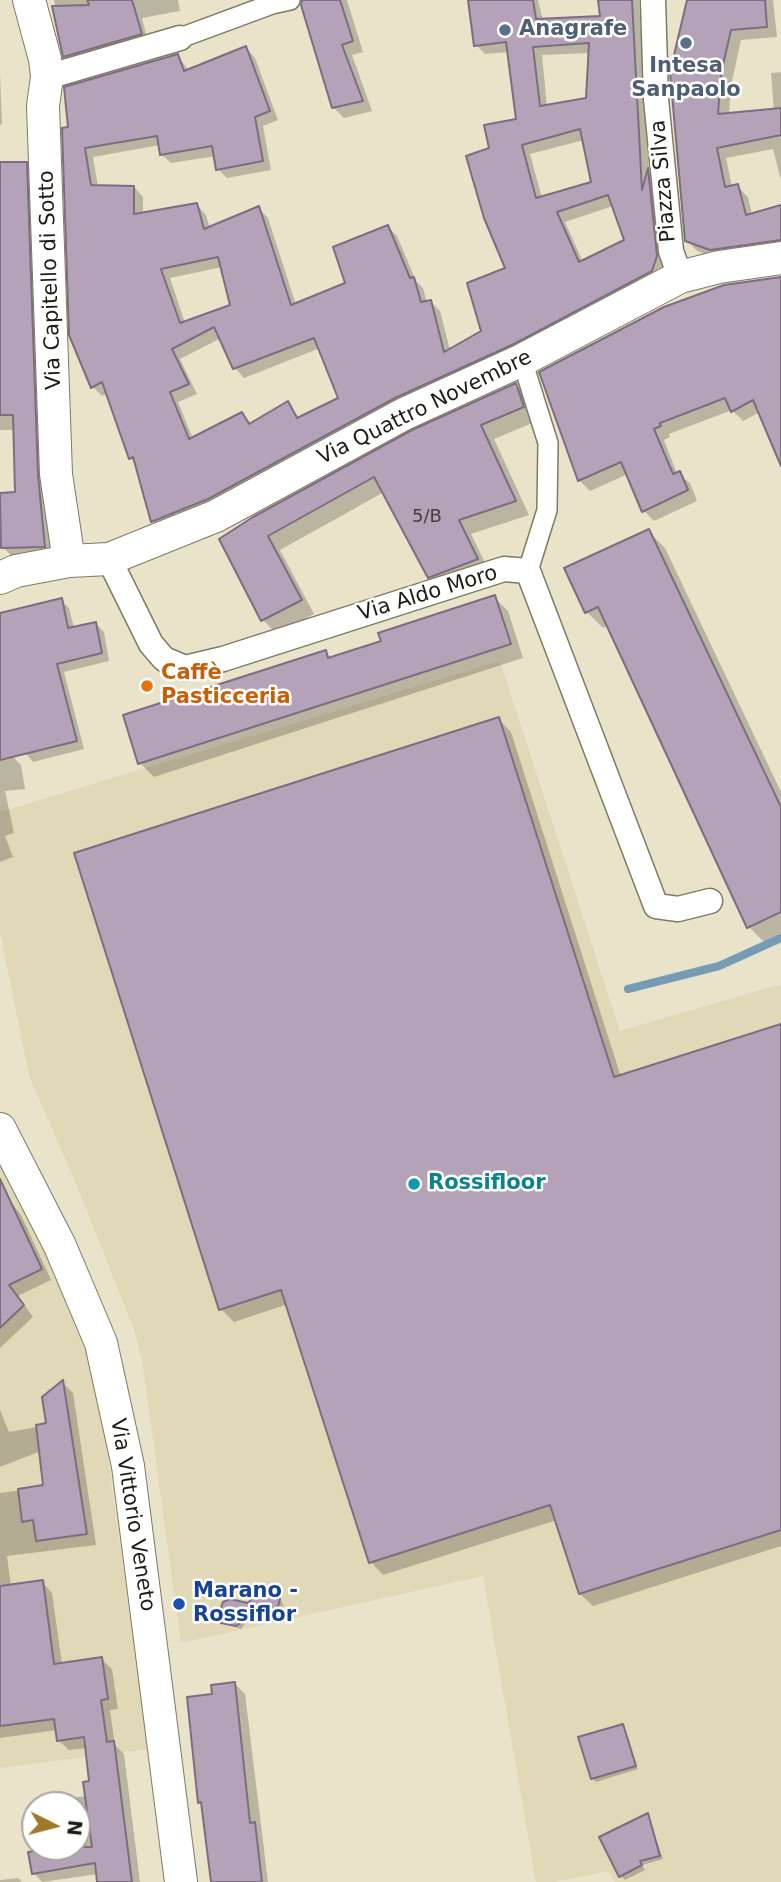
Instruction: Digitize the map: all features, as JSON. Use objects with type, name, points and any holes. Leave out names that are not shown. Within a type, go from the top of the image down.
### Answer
[{"type":"street","name":"Via Capitello di Sotto","points":[[29,0],[45,59],[47,77],[43,106],[56,474],[69,561]]},
{"type":"street","points":[[47,77],[180,38],[290,0]]},
{"type":"street","name":"Piazza Silva","points":[[653,0],[656,99],[671,251],[680,277]]},
{"type":"street","name":"Via Quattro Novembre","points":[[69,561],[109,559],[216,516],[404,414],[522,360],[680,277],[719,267],[781,258]]},
{"type":"street","points":[[522,360],[548,443],[547,510],[528,571]]},
{"type":"street","name":"Via Aldo Moro","points":[[109,559],[152,644],[164,659],[185,668],[223,659],[504,569],[528,571],[656,906],[677,909],[710,901]]},
{"type":"street","points":[[0,578],[16,571],[69,561]]},
{"type":"street","name":"Via Vittorio Veneto","points":[[0,1129],[60,1246],[100,1343],[128,1466],[181,1882]]},
{"type":"shaded area","points":[[500,661],[620,1031],[781,984],[781,1882],[615,1882],[608,1871],[555,1882],[536,1882],[483,1576],[181,1643],[142,1360],[135,1332],[77,1186],[29,1076],[0,932],[0,812]]},
{"type":"shaded area","points":[[9,1151],[96,1369],[148,1749],[0,1768],[0,1159]]},
{"type":"building","points":[[87,0],[132,0],[142,34],[63,57],[52,6],[89,5]]},
{"type":"building","points":[[302,0],[340,0],[353,41],[342,45],[363,101],[332,108],[301,5]]},
{"type":"building","points":[[468,0],[533,0],[536,19],[600,16],[598,0],[632,0],[642,190],[648,168],[657,256],[652,271],[514,344],[395,398],[208,499],[151,522],[133,457],[129,459],[102,382],[91,388],[69,335],[62,128],[68,127],[64,87],[178,54],[184,71],[246,46],[270,111],[255,117],[263,161],[216,170],[212,146],[160,155],[157,136],[85,148],[91,185],[134,186],[134,214],[197,203],[204,229],[259,206],[291,305],[345,283],[333,247],[388,225],[410,278],[414,277],[421,302],[431,300],[444,352],[481,331],[467,283],[505,268],[484,218],[466,156],[489,148],[484,125],[516,119],[506,42],[474,46]],"holes":[[[589,43],[586,98],[540,106],[533,47]],[[580,129],[591,182],[536,198],[522,145]],[[608,195],[624,240],[579,262],[557,212]],[[218,257],[230,305],[180,323],[161,269]],[[214,327],[233,369],[314,338],[338,398],[297,418],[288,401],[249,424],[242,412],[189,439],[170,392],[189,384],[172,349]]]},
{"type":"building","points":[[687,0],[765,0],[767,27],[731,30],[721,74],[718,114],[781,108],[781,135],[717,148],[725,187],[738,184],[746,215],[781,205],[781,240],[710,250],[685,241],[670,72]]},
{"type":"building","points":[[0,162],[27,162],[38,475],[45,547],[1,548],[0,493],[15,492],[13,415],[0,415]]},
{"type":"building","points":[[781,277],[781,466],[753,400],[731,412],[725,398],[660,423],[661,426],[654,429],[673,474],[680,471],[688,490],[642,512],[621,462],[578,481],[539,372],[664,307],[724,285]]},
{"type":"building","points":[[516,383],[524,407],[481,425],[516,501],[459,520],[478,559],[428,578],[374,477],[268,536],[302,600],[261,621],[219,539],[253,517],[412,430]]},
{"type":"building","points":[[649,529],[781,807],[781,912],[747,928],[598,607],[585,613],[564,568]]},
{"type":"building","points":[[495,595],[511,644],[138,764],[123,715],[326,650],[328,658],[381,641],[378,633]]},
{"type":"building","points":[[62,598],[68,628],[96,622],[102,653],[57,664],[77,741],[0,760],[0,613]]},
{"type":"building","name":"Rossifloor","points":[[499,717],[614,1077],[781,1024],[781,1530],[579,1594],[550,1505],[369,1563],[281,1290],[219,1310],[74,853]]},
{"type":"building","points":[[0,1179],[42,1269],[9,1285],[24,1305],[0,1328]]},
{"type":"building","points":[[63,1380],[87,1534],[36,1541],[33,1520],[22,1522],[18,1489],[43,1485],[36,1425],[46,1423],[42,1397]]},
{"type":"building","points":[[43,1580],[54,1664],[102,1657],[108,1699],[101,1700],[107,1742],[114,1741],[132,1882],[97,1882],[95,1863],[32,1874],[30,1861],[91,1861],[91,1791],[84,1791],[83,1782],[89,1781],[84,1737],[57,1741],[54,1719],[0,1726],[0,1586]]},
{"type":"building","points":[[263,1587],[277,1591],[280,1599],[277,1610],[263,1615],[249,1608],[242,1622],[236,1626],[221,1623],[218,1616],[223,1602],[230,1599],[248,1603]]},
{"type":"building","points":[[235,1682],[250,1823],[255,1822],[262,1882],[211,1882],[201,1802],[198,1803],[187,1697],[212,1694],[211,1685]]},
{"type":"building","points":[[623,1724],[636,1766],[591,1779],[578,1737]]},
{"type":"building","points":[[648,1813],[660,1856],[640,1861],[642,1865],[619,1877],[599,1837]]},
{"type":"waterway","points":[[628,989],[719,966],[781,938]]},
{"type":"place","name":"Anagrafe","points":[[505,30]]},
{"type":"place","name":"Intesa Sanpaolo","points":[[686,43]]},
{"type":"place","name":"Caffè Pasticceria","points":[[147,686]]},
{"type":"place","name":"Rossifloor","points":[[414,1184]]},
{"type":"place","name":"Marano - Rossiflor","points":[[179,1604]]}]
